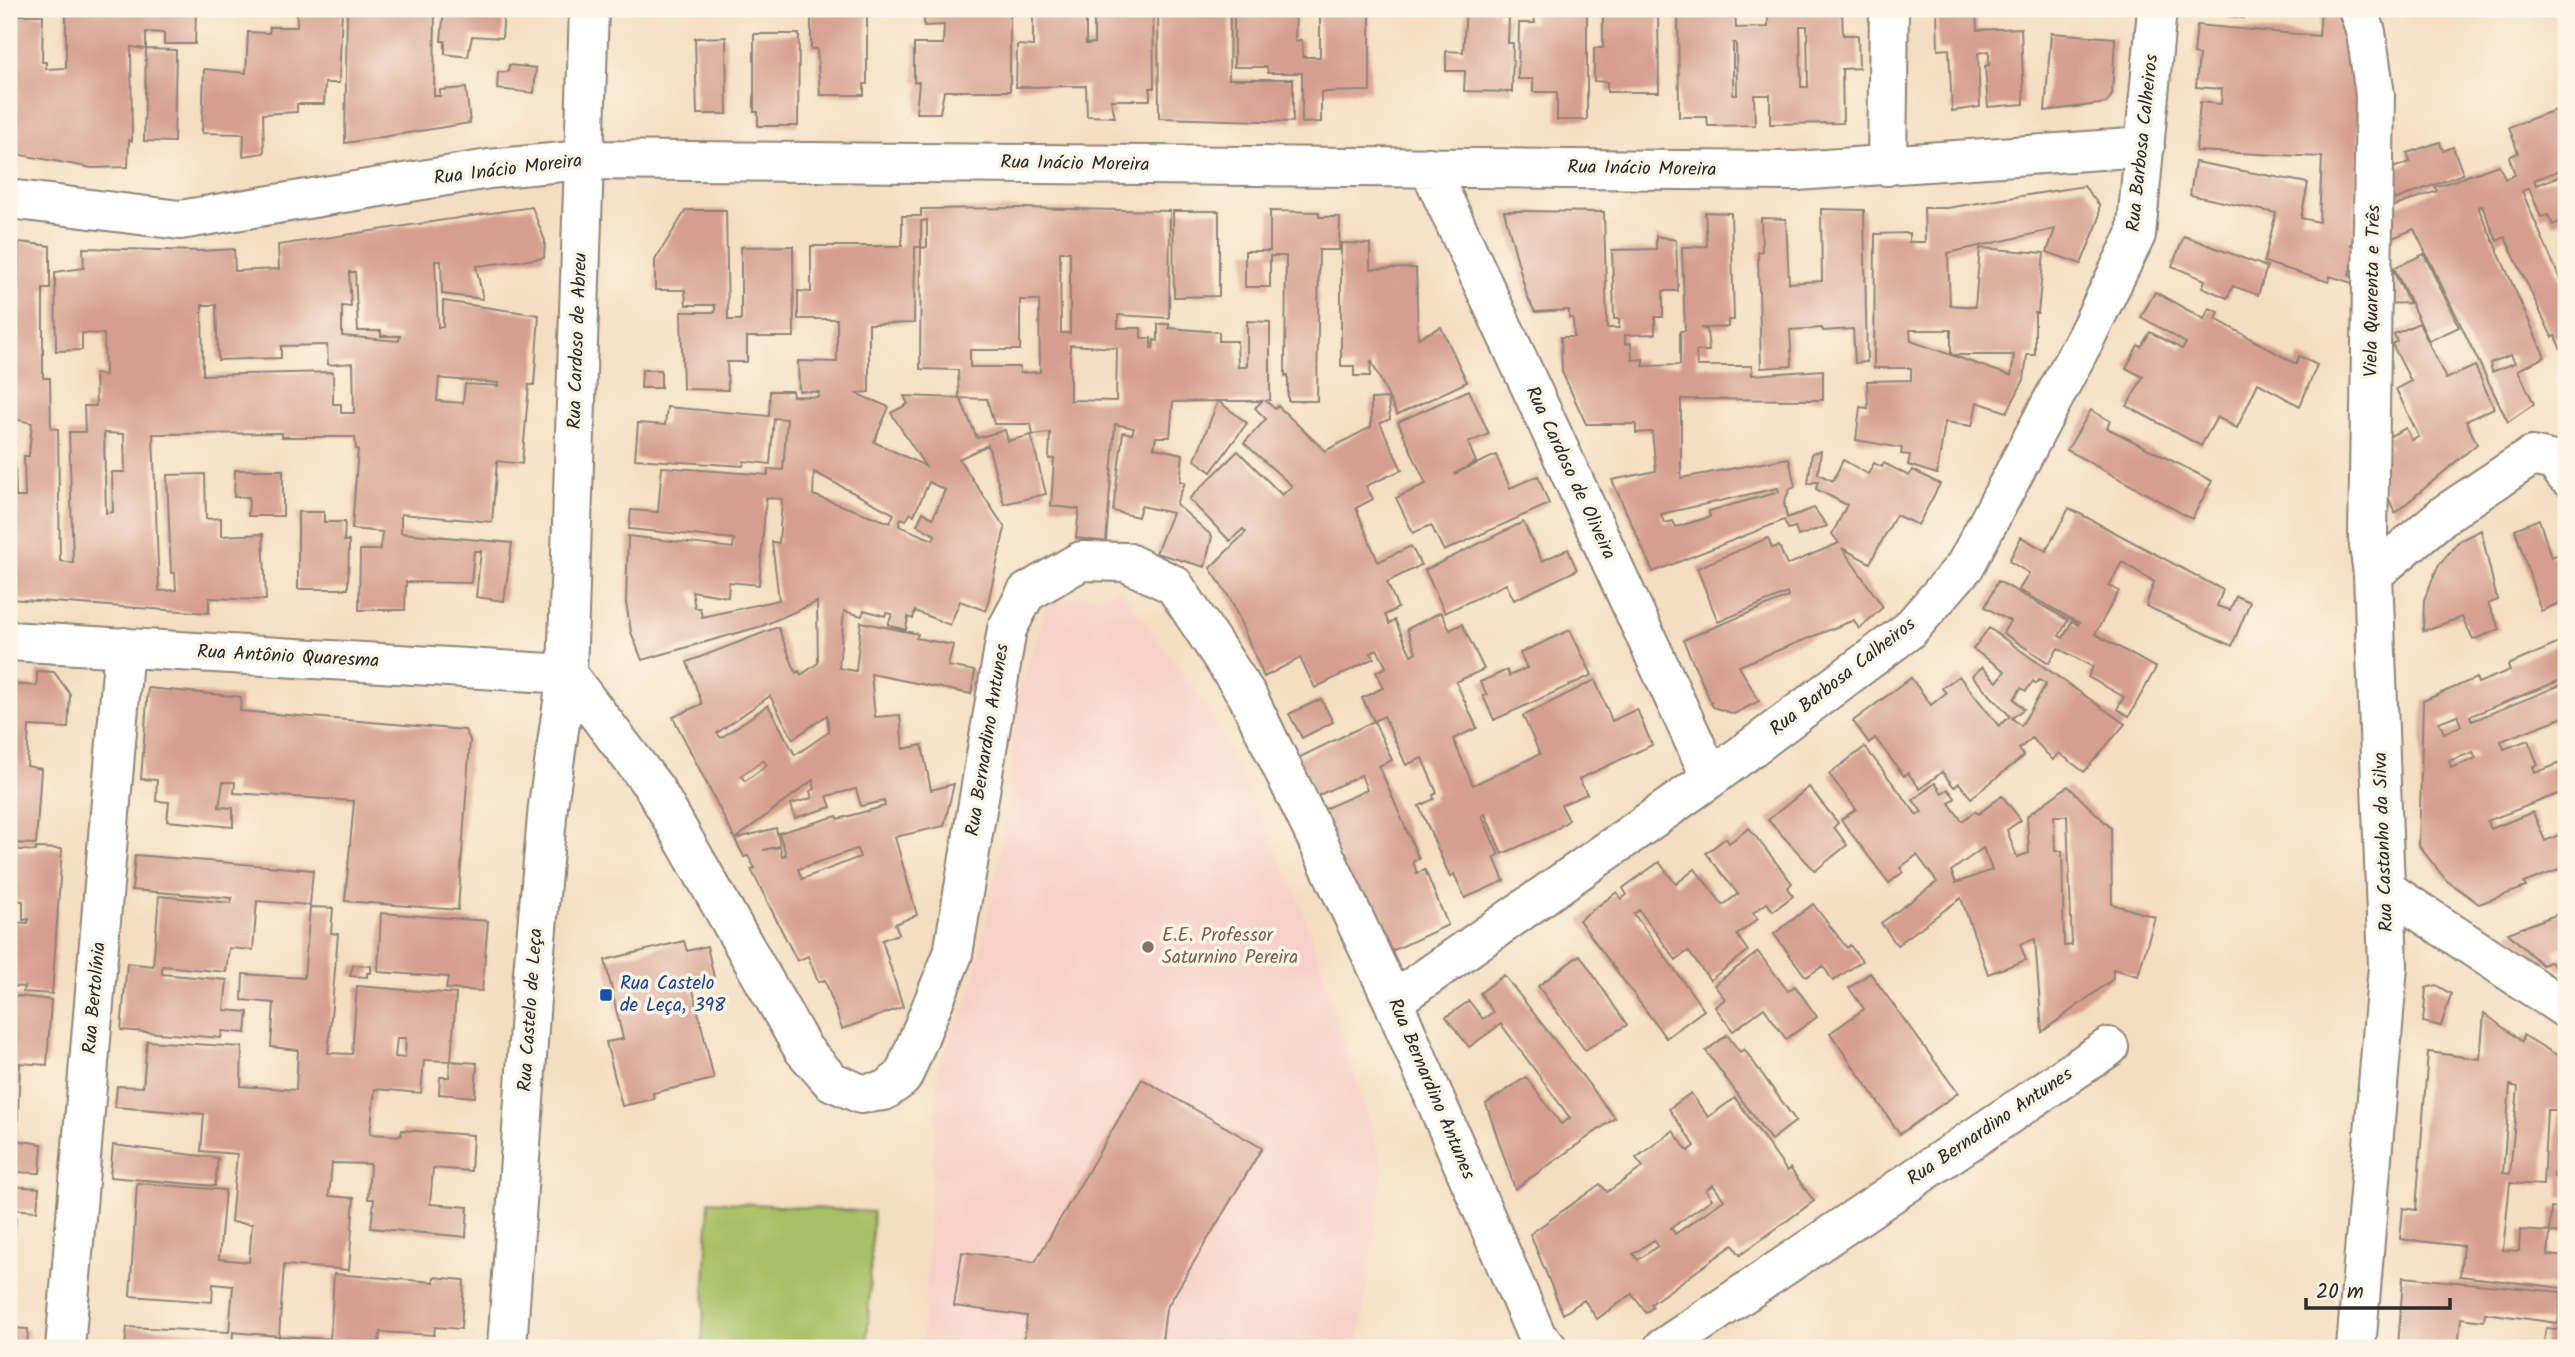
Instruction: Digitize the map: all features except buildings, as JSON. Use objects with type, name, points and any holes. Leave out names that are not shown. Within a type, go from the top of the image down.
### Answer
[{"type":"street","name":"Rua Cardoso de Abreu","points":[[567,674],[589,9]]},
{"type":"street","points":[[1887,166],[1889,9]]},
{"type":"street","name":"Rua Barbosa Calheiros","points":[[1393,1001],[1711,778],[1909,630],[1965,566],[2087,337],[2136,234],[2157,9]]},
{"type":"street","name":"Viela Quarenta e Três","points":[[2358,9],[2366,32],[2375,95],[2368,538],[2373,574]]},
{"type":"street","name":"Rua Inácio Moreira","points":[[9,199],[180,220],[489,169],[583,160],[1796,171],[2146,147]]},
{"type":"street","name":"Rua Cardoso de Oliveira","points":[[1429,167],[1711,778]]},
{"type":"street","points":[[2373,574],[2445,514],[2532,456],[2554,461],[2566,476]]},
{"type":"street","name":"Rua Bernardino Antunes","points":[[567,674],[655,789],[730,915],[803,1049],[831,1081],[861,1094],[884,1091],[902,1077],[953,954],[1007,629],[1026,593],[1081,561],[1126,562],[1174,585],[1247,695],[1393,1001],[1537,1337],[1548,1348]]},
{"type":"street","name":"Rua Castanho da Silva","points":[[2356,1348],[2388,966],[2373,574]]},
{"type":"street","name":"Rua Antônio Quaresma","points":[[9,641],[567,674]]},
{"type":"street","name":"Rua Bertolínia","points":[[65,1348],[124,647]]},
{"type":"street","name":"Rua Castelo de Leça","points":[[507,1348],[531,984],[548,806],[567,674]]},
{"type":"street","points":[[2387,890],[2566,1009]]},
{"type":"street","name":"Rua Bernardino Antunes","points":[[1662,1348],[2109,1047]]},
{"type":"shaded area","name":"E.E. Professor Saturnino Pereira","points":[[1120,590],[1210,710],[1301,903],[1384,1169],[1358,1348],[922,1348],[938,1066],[972,990],[1004,832],[1019,693],[1049,601]]},
{"type":"green space","points":[[709,1201],[873,1212],[867,1348],[702,1348]]},
{"type":"place","name":"E.E. Professor Saturnino Pereira","points":[[1148,947]]},
{"type":"place","name":"Rua Castelo de Leça, 398","points":[[606,995]]}]
